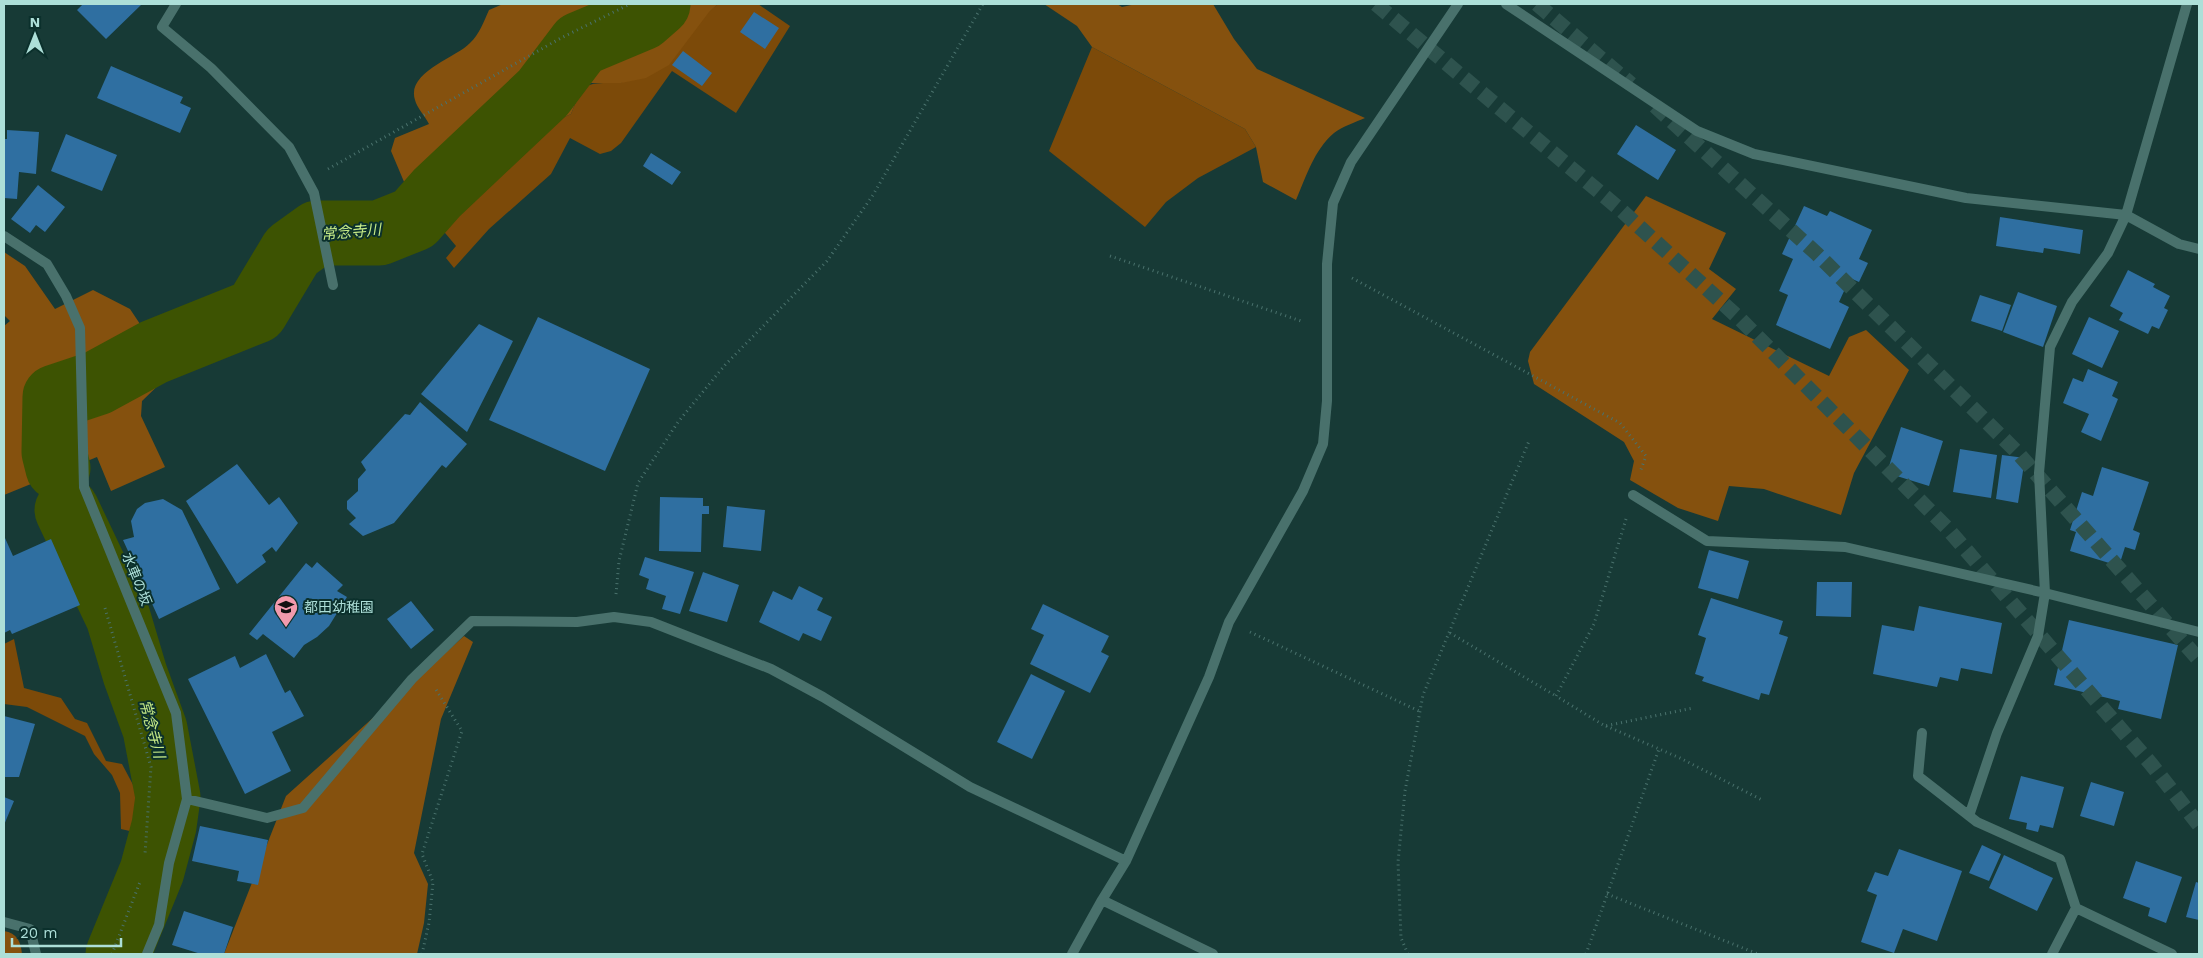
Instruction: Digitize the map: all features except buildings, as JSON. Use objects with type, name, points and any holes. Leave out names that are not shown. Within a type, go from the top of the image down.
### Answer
[{"type":"street","points":[[176,4],[162,27],[211,68],[289,146],[314,193],[333,286]]},
{"type":"street","points":[[1072,954],[1126,861],[1209,677],[1229,622],[1304,491],[1323,444],[1327,401],[1327,264],[1332,203],[1351,162],[1458,4]]},
{"type":"street","points":[[1506,4],[1698,132],[1754,154],[1966,198],[2126,215],[2180,244],[2199,249]]},
{"type":"street","points":[[1969,816],[1997,733],[2038,636],[2045,593],[2039,473],[2050,348],[2072,302],[2108,253],[2126,215],[2187,4]]},
{"type":"street","name":"水車の坂","points":[[4,236],[47,264],[66,296],[80,328],[84,487],[176,713],[188,799],[169,863],[159,925],[147,954]]},
{"type":"street","points":[[1632,496],[1707,541],[1844,547],[2045,593],[2199,632]]},
{"type":"street","points":[[188,799],[267,818],[303,808],[412,679],[472,621],[576,622],[614,617],[651,622],[771,669],[824,697],[970,787],[1126,861]]},
{"type":"street","points":[[1922,732],[1918,776],[1977,822],[2060,859],[2076,908],[2052,954]]},
{"type":"street","points":[[1102,900],[1213,954]]},
{"type":"street","points":[[2076,908],[2172,954]]},
{"type":"street","points":[[4,922],[30,929],[36,954]]},
{"type":"path","points":[[308,181],[561,38],[630,4]]},
{"type":"path","points":[[614,617],[619,561],[638,483],[678,422],[725,365],[827,261],[873,195],[983,4]]},
{"type":"path","points":[[1110,256],[1327,330]]},
{"type":"path","points":[[1327,264],[1620,423],[1646,456],[1632,496],[1594,624],[1556,696]]},
{"type":"path","points":[[1408,954],[1401,938],[1398,862],[1405,791],[1423,695],[1529,441]]},
{"type":"path","points":[[102,600],[151,767],[144,863]]},
{"type":"path","points":[[1229,622],[1419,712]]},
{"type":"path","points":[[1450,633],[1605,726],[1659,749],[1764,801]]},
{"type":"path","points":[[422,954],[429,923],[433,882],[422,854],[462,731],[423,669]]},
{"type":"path","points":[[1605,726],[1692,708]]},
{"type":"path","points":[[1586,954],[1659,749]]},
{"type":"path","points":[[112,954],[143,873]]},
{"type":"path","points":[[1607,894],[1758,954]]},
{"type":"shaded area","points":[[503,4],[718,4],[709,12],[669,65],[646,78],[621,83],[591,83],[581,89],[571,114],[532,132],[503,169],[457,207],[417,231],[401,233],[396,214],[410,196],[391,151],[395,138],[429,124],[415,100],[414,90],[418,81],[434,67],[470,43],[479,32],[489,10]]},
{"type":"shaded area","points":[[718,4],[758,4],[790,26],[736,113],[672,71],[621,143],[611,151],[600,154],[570,138],[551,174],[489,229],[454,268],[446,258],[456,246],[435,221],[457,207],[503,169],[532,132],[571,114],[583,89],[593,84],[621,83]]},
{"type":"shaded area","points":[[1044,4],[1117,4],[1122,7],[1136,4],[1213,4],[1234,39],[1257,69],[1365,118],[1341,128],[1321,147],[1311,164],[1296,200],[1263,182],[1256,147],[1245,129],[1092,47],[1077,26]]},
{"type":"shaded area","points":[[1092,47],[1245,129],[1256,147],[1198,178],[1166,202],[1145,227],[1049,151]]},
{"type":"shaded area","points":[[1646,196],[1726,233],[1709,269],[1736,289],[1712,319],[1829,376],[1849,337],[1866,330],[1909,370],[1854,473],[1841,515],[1764,489],[1729,486],[1718,521],[1678,508],[1630,480],[1634,461],[1624,442],[1534,384],[1528,361],[1530,352]]},
{"type":"shaded area","points":[[4,252],[25,266],[55,309],[93,290],[130,309],[172,372],[142,401],[141,416],[165,467],[111,491],[97,457],[4,495],[4,326],[10,321],[4,315]]},
{"type":"shaded area","points":[[464,636],[473,642],[441,719],[414,853],[428,884],[424,923],[417,954],[224,954],[286,796]]},
{"type":"shaded area","points":[[14,639],[24,688],[61,698],[75,719],[87,723],[106,761],[122,764],[139,796],[156,799],[154,819],[147,835],[121,829],[120,793],[112,775],[94,754],[85,736],[27,707],[4,704],[4,644]]},
{"type":"shaded area","points":[[151,894],[157,902],[155,915],[136,954],[114,954],[145,895]]},
{"type":"shaded area","points":[[4,931],[18,939],[22,954],[4,954]]},
{"type":"waterway","name":"常念寺川","points":[[58,468],[54,452],[55,397],[97,383],[154,352],[256,311],[292,251],[317,233],[379,233],[414,219],[437,193],[543,93],[580,44],[642,18],[658,4]]},
{"type":"waterway","name":"常念寺川","points":[[67,510],[118,617],[135,674],[155,729],[168,797],[164,826],[152,871],[118,954]]},
{"type":"tunnel","points":[[1376,4],[1622,211],[1740,319],[1947,528],[2151,764],[2199,825]]},
{"type":"tunnel","points":[[1537,4],[1631,84]]},
{"type":"tunnel","points":[[1655,106],[1817,254],[2017,452],[2199,660]]},
{"type":"place","name":"都田幼稚園","points":[[286,628]]}]
